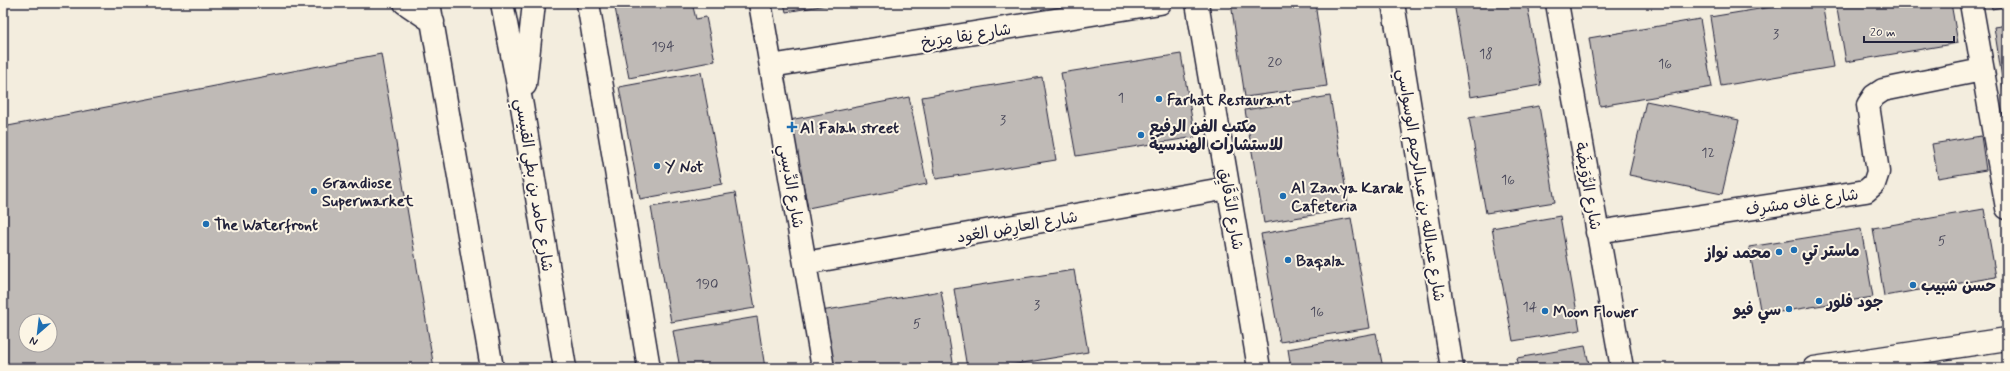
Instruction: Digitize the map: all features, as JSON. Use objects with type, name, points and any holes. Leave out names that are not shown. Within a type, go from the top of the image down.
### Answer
[{"type":"street","points":[[405,3],[431,12],[492,368]]},
{"type":"street","name":"شارع حامد بن بطي القبيسي","points":[[502,3],[522,106],[565,368]]},
{"type":"street","points":[[522,106],[534,3]]},
{"type":"street","points":[[588,3],[648,368]]},
{"type":"street","name":"شارع الدِّبسِي","points":[[760,3],[823,368]]},
{"type":"street","name":"شارع نِقا مِرَيخ","points":[[771,66],[1160,3]]},
{"type":"street","name":"شارع الدَّقَايِق","points":[[1197,3],[1259,368]]},
{"type":"street","name":"شارع عبدالله بن عبدالرحيم الوسواسي","points":[[1392,3],[1452,368]]},
{"type":"street","name":"شارع الرُّوَيضَة","points":[[1557,3],[1622,368]]},
{"type":"street","points":[[1971,3],[2007,208]]},
{"type":"street","name":"شارع غاف مشرِف","points":[[1597,232],[1866,191],[1874,184],[1878,172],[1868,105],[1874,96],[1883,90],[1982,70]]},
{"type":"street","name":"شارع العارِض العُود","points":[[805,263],[1228,188]]},
{"type":"street","points":[[1814,368],[2007,339]]},
{"type":"building","points":[[614,3],[692,3],[696,19],[706,17],[715,61],[629,78]]},
{"type":"building","points":[[784,3],[838,3],[786,12]]},
{"type":"building","points":[[1231,3],[1315,3],[1327,86],[1245,97]]},
{"type":"building","points":[[1454,3],[1527,3],[1541,85],[1470,97]]},
{"type":"building","points":[[1796,3],[1822,3],[1833,67],[1721,86],[1710,17]]},
{"type":"building","points":[[1836,3],[1951,3],[1958,43],[1846,62]]},
{"type":"building","points":[[1991,3],[2007,3],[2007,6],[1992,9]]},
{"type":"building","points":[[1700,19],[1712,87],[1600,106],[1589,38]]},
{"type":"building","points":[[2007,25],[2007,110],[1994,27]]},
{"type":"building","name":"The Waterfront","points":[[381,54],[434,368],[3,368],[3,127]]},
{"type":"building","points":[[1181,54],[1195,137],[1076,156],[1061,73]]},
{"type":"building","points":[[701,72],[722,184],[640,199],[619,87]]},
{"type":"building","points":[[1042,77],[1056,160],[936,179],[922,97]]},
{"type":"building","points":[[1330,96],[1349,209],[1264,223],[1245,110]]},
{"type":"building","points":[[909,97],[927,184],[808,208],[790,120]]},
{"type":"building","points":[[1646,101],[1739,120],[1722,194],[1629,175]]},
{"type":"building","points":[[1539,106],[1555,202],[1486,213],[1469,118]]},
{"type":"building","points":[[1981,136],[1986,170],[1938,178],[1932,144]]},
{"type":"building","points":[[735,193],[755,308],[671,322],[651,207]]},
{"type":"building","points":[[1984,209],[1996,277],[1884,296],[1873,228]]},
{"type":"building","points":[[1560,216],[1580,330],[1513,341],[1492,228]]},
{"type":"building","points":[[1351,218],[1370,328],[1280,342],[1261,234]]},
{"type":"building","points":[[1861,229],[1873,297],[1761,315],[1749,247]]},
{"type":"building","points":[[1074,270],[1088,352],[993,368],[967,368],[954,289]]},
{"type":"building","points":[[941,291],[954,368],[831,368],[821,311]]},
{"type":"building","points":[[757,317],[765,368],[680,368],[673,331]]},
{"type":"building","points":[[1376,333],[1383,368],[1291,368],[1288,349]]},
{"type":"building","points":[[1585,346],[1590,368],[1519,368],[1517,358]]},
{"type":"place","name":"Farhat Restaurant","points":[[1159,99]]},
{"type":"place","name":"Al Falah street","points":[[792,127]]},
{"type":"place","name":"مكتب الفن الرفيع للاستشارات الهندسية","points":[[1141,135]]},
{"type":"place","name":"Y Not","points":[[657,166]]},
{"type":"place","name":"Grandiose Supermarket","points":[[314,191]]},
{"type":"place","name":"Al Zanya Karak Cafeteria","points":[[1283,196]]},
{"type":"place","name":"The Waterfront","points":[[206,224]]},
{"type":"place","name":"ماستر تي","points":[[1794,250]]},
{"type":"place","name":"محمد نواز","points":[[1779,252]]},
{"type":"place","name":"Baqala","points":[[1288,260]]},
{"type":"place","name":"حسن شبيب","points":[[1913,285]]},
{"type":"place","name":"جود فلور","points":[[1819,301]]},
{"type":"place","name":"سي فيو","points":[[1789,309]]},
{"type":"place","name":"Moon Flower","points":[[1545,311]]}]
